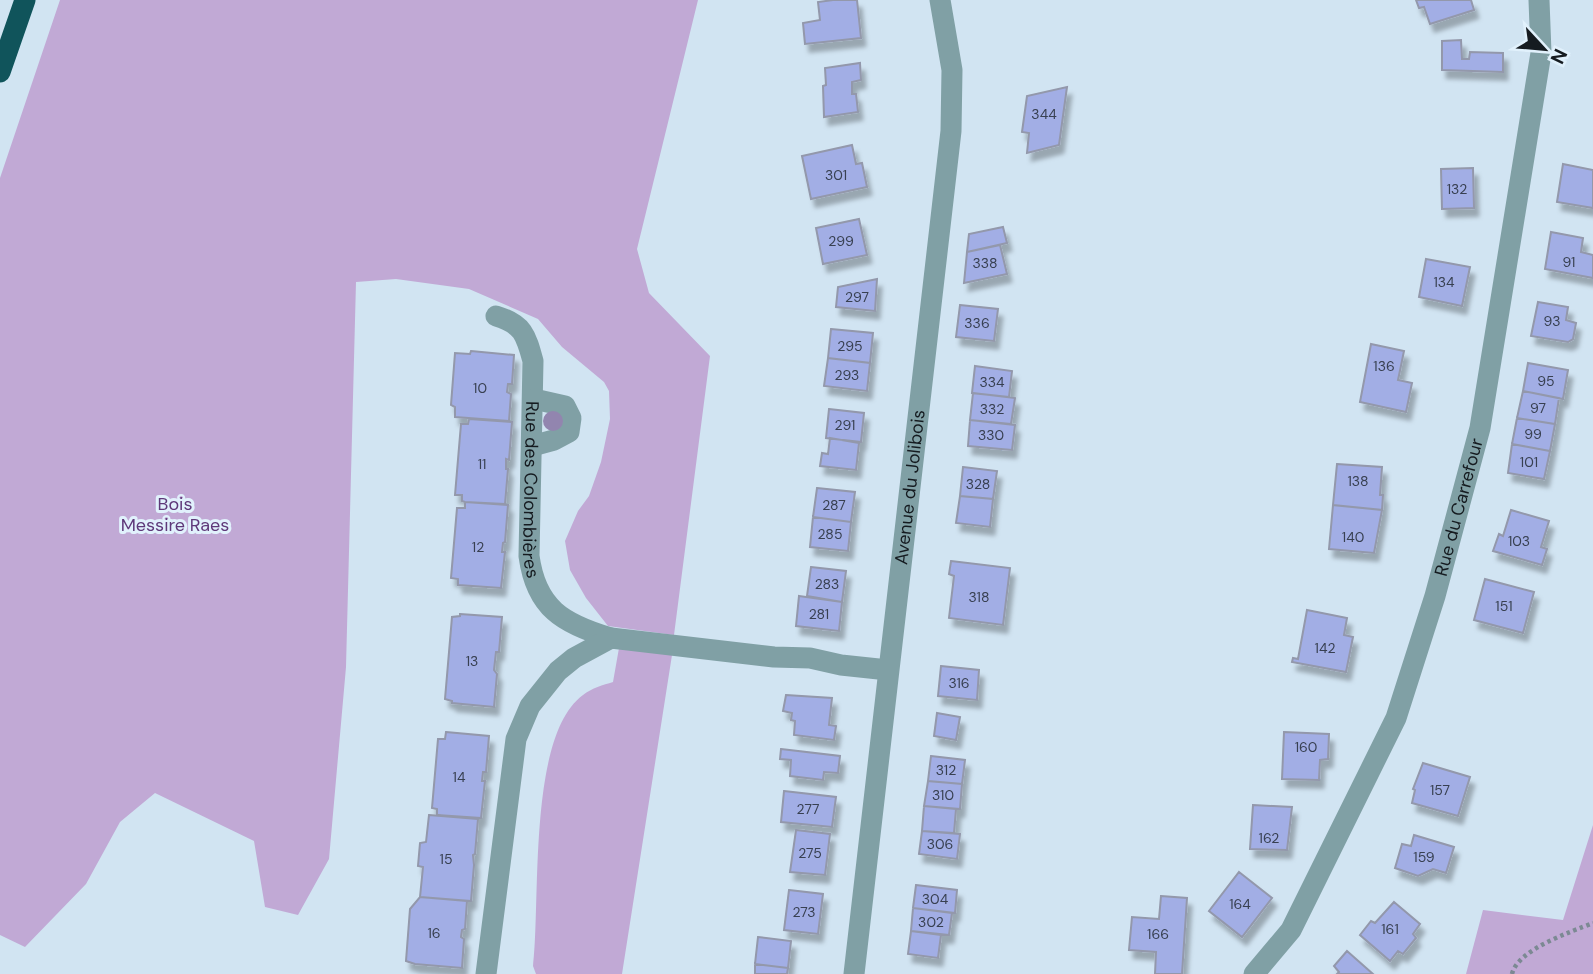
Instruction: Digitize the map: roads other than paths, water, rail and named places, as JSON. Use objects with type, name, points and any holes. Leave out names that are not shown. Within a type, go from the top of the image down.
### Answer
[{"type":"highway","points":[[0,72],[25,0]]},
{"type":"street","name":"Avenue du Jolibois","points":[[854,974],[951,131],[951,70],[940,0]]},
{"type":"street","name":"Rue du Carrefour","points":[[1254,974],[1291,930],[1391,730],[1435,596],[1480,428],[1541,53],[1539,0]]},
{"type":"street","name":"Rue des Colombières","points":[[495,316],[517,325],[528,342],[533,361],[529,556],[537,587],[552,610],[579,628],[611,638],[888,670]]},
{"type":"street","points":[[533,446],[562,437],[569,432],[571,426],[570,412],[565,406],[534,399]]},
{"type":"street","points":[[493,972],[512,761],[521,724],[530,706],[558,671],[573,659],[611,638]]},
{"type":"park label","name":"Bois Messire Raes","points":[[175,514]]}]
